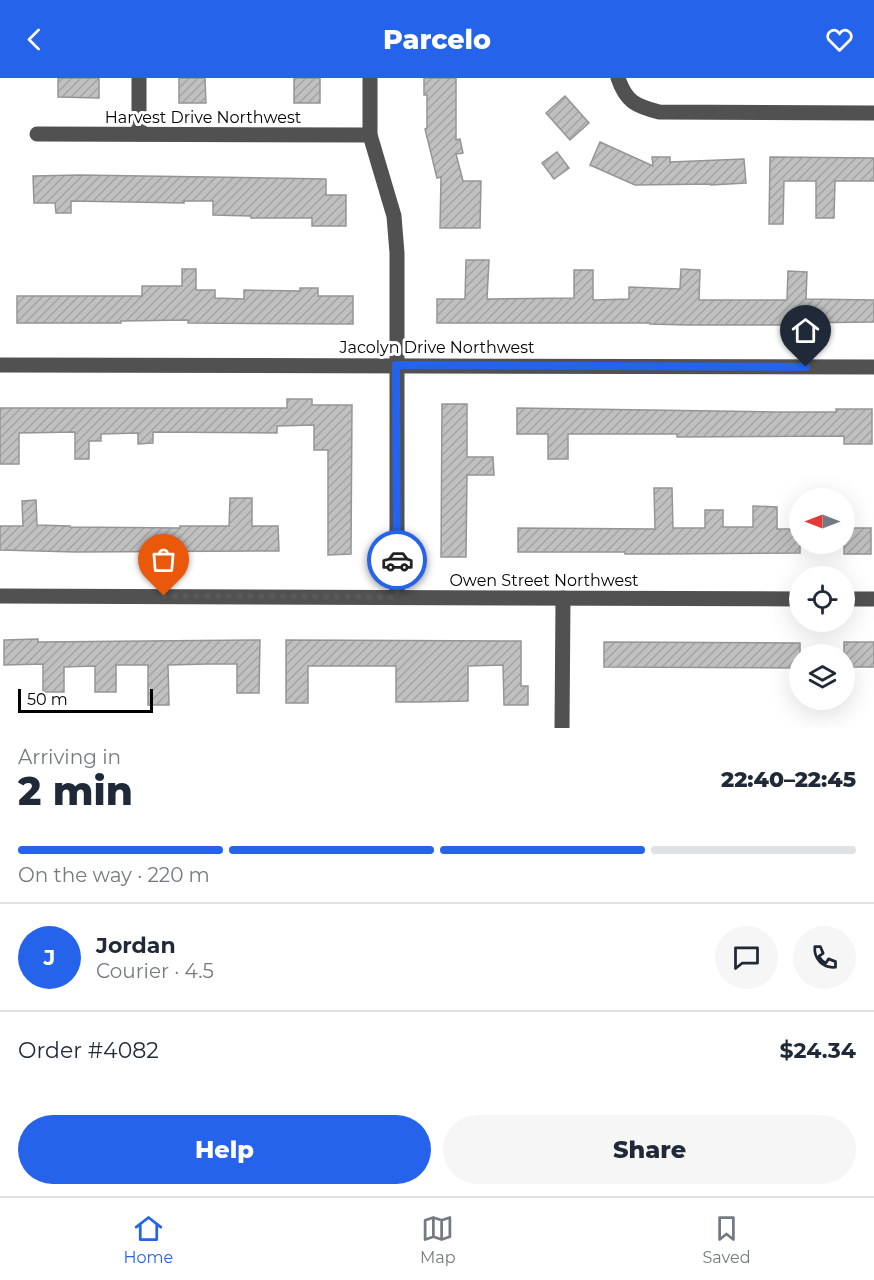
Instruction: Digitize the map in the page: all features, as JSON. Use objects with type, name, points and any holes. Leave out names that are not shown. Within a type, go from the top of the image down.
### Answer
[{"type":"street","points":[[139,134],[140,78]]},
{"type":"street","points":[[370,78],[370,135],[394,216],[397,253],[397,597]]},
{"type":"street","points":[[618,78],[622,91],[636,106],[659,112],[874,112]]},
{"type":"street","name":"Harvest Drive Northwest","points":[[37,134],[370,135]]},
{"type":"street","name":"Jacolyn Drive Northwest","points":[[0,364],[874,367]]},
{"type":"street","name":"Owen Street Northwest","points":[[0,596],[789,599]]},
{"type":"street","points":[[562,728],[563,598]]},
{"type":"street","points":[[855,599],[874,599]]},
{"type":"building","points":[[58,78],[99,78],[99,98],[58,97]]},
{"type":"building","points":[[179,78],[205,78],[206,103],[179,103]]},
{"type":"building","points":[[294,78],[320,78],[320,103],[294,103]]},
{"type":"building","points":[[424,78],[456,78],[456,140],[460,139],[463,153],[456,154],[463,181],[481,181],[480,228],[440,228],[441,177],[437,178],[425,129],[427,128],[427,95],[424,95]]},
{"type":"building","points":[[565,96],[589,123],[570,140],[546,113]]},
{"type":"building","points":[[600,142],[653,166],[652,157],[670,157],[670,162],[744,159],[746,183],[635,185],[590,165]]},
{"type":"building","points":[[557,152],[569,168],[554,179],[542,163]]},
{"type":"building","points":[[770,157],[874,158],[874,181],[835,181],[834,218],[816,218],[816,181],[784,181],[783,224],[769,224]]},
{"type":"building","points":[[33,176],[326,179],[326,195],[346,195],[346,226],[312,226],[312,218],[251,218],[251,216],[213,215],[213,201],[184,201],[184,203],[71,201],[71,213],[56,213],[55,203],[34,203]]},
{"type":"building","points":[[466,260],[489,260],[487,299],[574,298],[574,270],[593,270],[593,300],[629,299],[629,287],[680,289],[681,269],[700,270],[699,300],[787,300],[788,271],[807,272],[806,299],[874,300],[874,322],[791,323],[791,325],[437,323],[437,299],[465,299]]},
{"type":"building","points":[[182,269],[196,269],[196,290],[215,290],[215,298],[244,299],[244,290],[300,291],[300,288],[318,288],[318,296],[353,296],[353,324],[188,323],[188,320],[121,321],[121,323],[17,323],[17,296],[142,296],[142,286],[182,286]]},
{"type":"building","points":[[287,399],[312,399],[312,405],[352,405],[351,554],[328,555],[328,450],[314,450],[314,425],[277,426],[277,433],[153,432],[153,443],[138,444],[138,433],[101,434],[101,441],[89,441],[89,459],[75,459],[75,432],[19,433],[19,464],[0,464],[0,408],[287,408]]},
{"type":"building","points":[[442,404],[467,404],[467,457],[493,457],[494,475],[467,475],[466,557],[441,557]]},
{"type":"building","points":[[517,408],[775,412],[836,412],[836,409],[872,409],[872,444],[844,444],[844,436],[677,437],[677,434],[568,434],[568,459],[548,459],[548,434],[517,434]]},
{"type":"building","points":[[654,488],[672,488],[673,528],[705,528],[705,510],[723,510],[723,527],[753,527],[753,506],[777,507],[777,529],[789,529],[789,553],[518,552],[518,528],[655,529]]},
{"type":"building","points":[[230,498],[252,498],[252,526],[278,526],[279,551],[0,550],[0,526],[23,526],[22,501],[36,500],[37,525],[180,528],[180,526],[229,526]]},
{"type":"building","points":[[855,528],[871,528],[871,554],[855,554]]},
{"type":"building","points":[[38,639],[38,642],[260,640],[259,693],[237,693],[237,664],[168,665],[169,705],[148,705],[148,665],[116,665],[116,692],[95,692],[95,666],[64,667],[64,692],[43,692],[43,664],[4,665],[4,640]]},
{"type":"building","points":[[286,640],[521,641],[521,686],[528,686],[528,705],[504,705],[503,665],[468,666],[468,701],[418,702],[396,702],[396,666],[308,666],[308,703],[286,703]]},
{"type":"building","points":[[604,642],[800,643],[789,644],[789,668],[604,667]]},
{"type":"building","points":[[844,642],[874,642],[874,667],[855,667],[855,644],[844,644]]},
{"type":"way so far","points":[[164,596],[397,597],[397,560]]},
{"type":"route","points":[[397,560],[396,365],[806,367]]}]
